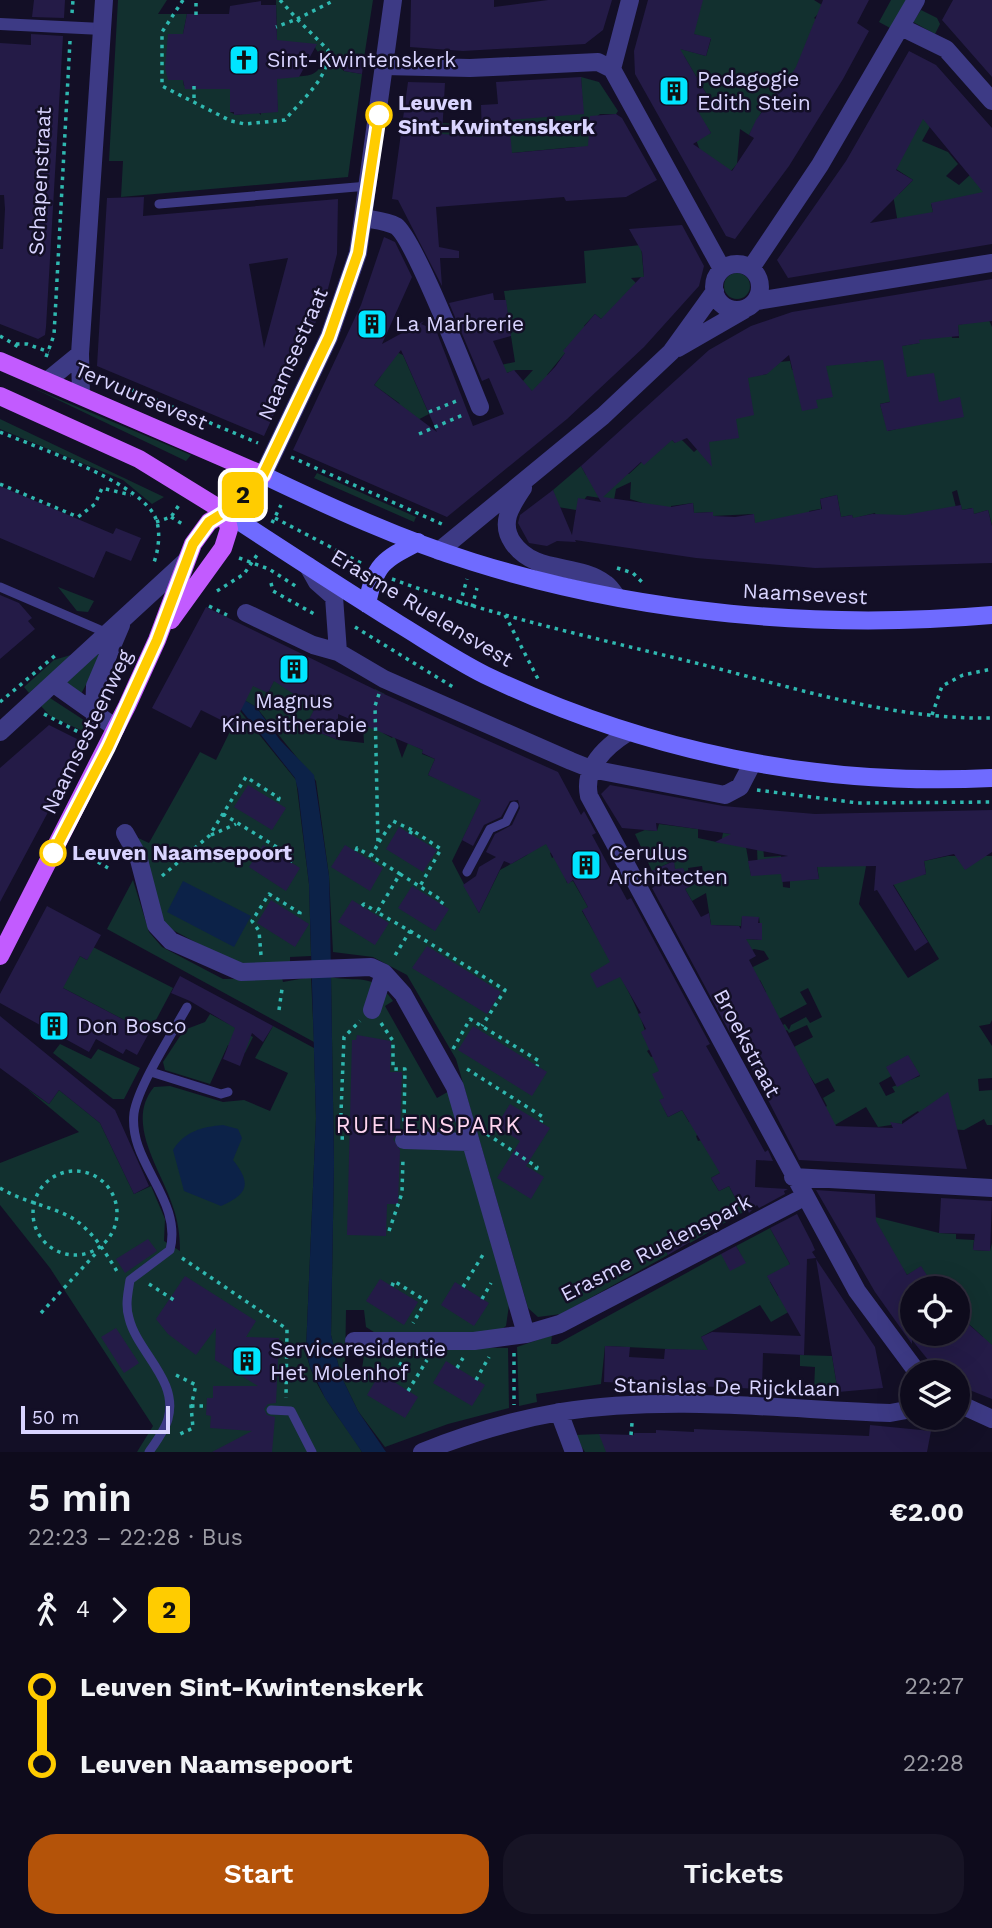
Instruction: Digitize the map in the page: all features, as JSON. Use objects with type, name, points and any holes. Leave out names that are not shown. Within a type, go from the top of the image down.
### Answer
[{"type":"main road","name":"Tervuursevest","points":[[5,357],[47,381],[263,475]]},
{"type":"main road","points":[[0,396],[139,459],[225,512],[263,475]]},
{"type":"main road","name":"Naamsevest","points":[[263,475],[439,551],[493,568],[617,597],[711,611],[831,620],[928,620],[992,615]]},
{"type":"main road","name":"Naamsesteenweg","points":[[0,956],[117,729],[157,640],[186,561],[209,522],[225,512],[229,528],[223,548],[157,640]]},
{"type":"main road","name":"Erasme Ruelensvest","points":[[225,512],[368,604],[484,674],[627,733],[752,764],[885,779],[992,778]]},
{"type":"main road","points":[[368,604],[376,571],[382,563],[418,542]]},
{"type":"street","points":[[81,396],[80,354],[104,0]]},
{"type":"street","name":"Naamsestraat","points":[[263,475],[344,301],[364,218],[393,0]]},
{"type":"street","points":[[612,69],[631,0]]},
{"type":"street","points":[[751,268],[820,164],[903,28],[916,0]]},
{"type":"street","points":[[0,24],[102,29]]},
{"type":"street","points":[[903,28],[946,49],[992,101]]},
{"type":"street","points":[[384,66],[470,68],[598,62],[612,69],[722,269]]},
{"type":"street","points":[[364,218],[387,223],[401,233],[433,293],[480,407]]},
{"type":"street","points":[[715,291],[726,308],[992,262]]},
{"type":"street","points":[[439,551],[603,416],[671,352],[715,291],[716,276],[722,269],[735,263],[751,268],[760,279],[751,305],[671,352]]},
{"type":"street","points":[[47,381],[80,354]]},
{"type":"street","name":"Naamsevest","points":[[528,480],[507,516],[508,536],[517,550],[535,562],[594,578],[606,584],[617,597]]},
{"type":"street","points":[[0,732],[186,561]]},
{"type":"street","name":"Erasme Ruelensvest","points":[[309,566],[317,582],[334,597],[338,652]]},
{"type":"street","points":[[246,613],[313,645],[338,652],[384,679],[540,752],[592,769],[725,795],[734,793],[740,787],[752,764]]},
{"type":"street","points":[[93,714],[94,686],[122,621]]},
{"type":"street","points":[[54,684],[117,729]]},
{"type":"street","points":[[592,769],[601,753],[627,733]]},
{"type":"street","name":"Broekstraat","points":[[592,769],[587,787],[589,796],[804,1197],[871,1314],[907,1360]]},
{"type":"street","points":[[125,833],[138,856],[156,925],[166,937],[236,971],[366,966],[384,973],[403,994],[441,1053],[455,1087],[496,1234],[519,1335]]},
{"type":"street","points":[[372,1010],[384,973]]},
{"type":"street","points":[[404,1140],[470,1142]]},
{"type":"street","points":[[793,1177],[992,1188]]},
{"type":"street","name":"Erasme Ruelenspark","points":[[354,1341],[439,1341],[519,1335],[560,1324],[804,1197]]},
{"type":"street","name":"Stanislas De Rijcklaan","points":[[422,1452],[559,1412],[668,1405],[900,1411]]},
{"type":"street","points":[[970,1409],[992,1419]]},
{"type":"street","points":[[559,1412],[575,1452]]},
{"type":"lane","points":[[159,204],[369,186]]},
{"type":"lane","points":[[0,587],[109,634]]},
{"type":"lane","points":[[467,872],[489,829],[506,822],[514,806]]},
{"type":"lane","points":[[149,1452],[168,1420],[170,1404],[155,1365],[129,1319],[128,1294],[130,1280],[170,1251],[174,1235],[169,1209],[135,1137],[134,1111],[151,1073],[187,1007]]},
{"type":"lane","points":[[151,1073],[221,1094],[229,1093]]},
{"type":"lane","points":[[271,1410],[291,1410],[312,1452]]},
{"type":"path","name":"Schapenstraat","points":[[43,362],[54,335],[73,0]]},
{"type":"path","points":[[183,0],[162,32],[162,86],[238,123],[285,120],[324,74],[329,61],[328,50],[280,0]]},
{"type":"path","points":[[196,0],[196,15]]},
{"type":"path","points":[[276,27],[335,0]]},
{"type":"path","points":[[194,86],[194,103]]},
{"type":"path","points":[[5,357],[15,344],[27,344],[61,357]]},
{"type":"path","points":[[125,387],[263,445]]},
{"type":"path","points":[[429,412],[446,405]]},
{"type":"path","points":[[419,434],[458,417]]},
{"type":"path","points":[[221,440],[228,429]]},
{"type":"path","points":[[0,432],[106,478],[137,496],[150,509],[156,522],[159,537],[156,558]]},
{"type":"path","points":[[286,455],[447,527]]},
{"type":"path","points":[[299,468],[302,462]]},
{"type":"path","points":[[0,484],[78,517],[95,504],[102,488],[137,496]]},
{"type":"path","points":[[156,522],[171,517],[180,503]]},
{"type":"path","points":[[279,510],[275,517],[365,565]]},
{"type":"path","points":[[171,517],[190,528]]},
{"type":"path","points":[[190,594],[218,590],[253,565],[260,550]]},
{"type":"path","points":[[237,556],[253,565],[269,569],[299,589]]},
{"type":"path","points":[[389,578],[460,604],[858,703],[932,715],[992,718]]},
{"type":"path","points":[[460,604],[466,582]]},
{"type":"path","points":[[472,607],[477,588]]},
{"type":"path","points":[[337,615],[463,693]]},
{"type":"path","points":[[505,615],[541,686]]},
{"type":"path","points":[[932,715],[942,686],[963,675],[992,668]]},
{"type":"path","points":[[373,859],[377,844],[375,706],[384,679]]},
{"type":"path","points":[[38,708],[48,718],[92,739]]},
{"type":"path","points":[[209,836],[246,777],[259,789],[279,798],[277,803]]},
{"type":"path","points":[[740,787],[858,803],[935,805],[992,802]]},
{"type":"path","points":[[223,814],[274,849],[293,857],[290,862]]},
{"type":"path","points":[[377,844],[393,821],[441,849],[420,886]]},
{"type":"path","points":[[147,888],[209,836],[237,823]]},
{"type":"path","points":[[356,851],[357,848],[420,886],[443,901],[441,904]]},
{"type":"path","points":[[76,849],[108,867]]},
{"type":"path","points":[[380,915],[400,874]]},
{"type":"path","points":[[261,971],[259,931],[252,921],[269,894],[282,905],[300,913],[298,917]]},
{"type":"path","points":[[362,906],[364,904],[410,931],[505,990],[483,1029]]},
{"type":"path","points":[[384,973],[410,931]]},
{"type":"path","points":[[344,1138],[340,1138],[344,1037],[372,1010],[393,1041],[393,1069],[405,1069],[402,1193],[389,1231]]},
{"type":"path","points":[[537,1066],[539,1061],[501,1041],[470,1019],[441,1053],[543,1117],[541,1122]]},
{"type":"path","points":[[520,1110],[523,1105]]},
{"type":"path","points":[[464,1119],[520,1159],[537,1167],[535,1171]]},
{"type":"path","points":[[41,1313],[102,1247],[115,1231],[118,1210],[111,1189],[94,1175],[72,1171],[49,1180],[39,1191],[34,1205],[36,1229],[48,1247],[57,1252],[85,1255],[102,1247]]},
{"type":"path","points":[[0,1188],[34,1205],[72,1218],[102,1247],[119,1274]]},
{"type":"path","points":[[463,1287],[496,1234]]},
{"type":"path","points":[[170,1251],[287,1329],[286,1410]]},
{"type":"path","points":[[135,1276],[177,1302]]},
{"type":"path","points":[[392,1286],[394,1281],[410,1294],[426,1301],[402,1341]]},
{"type":"path","points":[[515,1423],[519,1335]]},
{"type":"path","points":[[408,1391],[439,1341]]},
{"type":"path","points":[[191,1406],[206,1406]]},
{"type":"green space","points":[[118,0],[167,0],[158,14],[187,14],[183,34],[168,34],[168,80],[183,80],[184,86],[231,86],[230,98],[233,99],[230,112],[236,115],[258,112],[261,115],[261,112],[278,112],[275,74],[307,76],[318,70],[320,65],[321,56],[314,45],[277,45],[276,0],[373,0],[364,58],[339,58],[338,66],[344,71],[362,74],[348,177],[121,197],[123,161],[109,161]]},
{"type":"green space","points":[[695,0],[814,0],[825,7],[814,18],[817,20],[797,67],[780,94],[777,92],[773,118],[762,111],[749,135],[740,129],[737,164],[731,171],[701,153],[695,137],[711,133],[694,109],[710,100],[684,56],[664,67],[663,44],[706,56],[711,39],[690,33]]},
{"type":"green space","points":[[891,0],[909,0],[892,29],[879,22]]},
{"type":"green space","points":[[921,10],[937,18],[940,24],[935,34],[913,22]]},
{"type":"green space","points":[[581,77],[599,82],[618,111],[616,114],[600,114],[593,120],[598,151],[583,159],[575,147],[512,153],[439,135],[440,123],[509,126],[513,118],[583,112]]},
{"type":"green space","points":[[911,110],[932,123],[922,141],[948,152],[958,164],[946,176],[959,185],[971,174],[992,200],[931,204],[933,212],[899,229],[893,195],[888,187],[899,194],[913,180],[896,169]]},
{"type":"green space","points":[[641,245],[644,277],[631,278],[643,290],[601,319],[595,314],[584,326],[595,337],[571,353],[565,348],[565,353],[547,375],[550,379],[535,394],[522,382],[533,370],[516,370],[500,375],[496,366],[515,362],[504,291],[586,283],[584,251]]},
{"type":"green space","points":[[737,273],[746,277],[750,286],[746,295],[737,299],[728,295],[724,286],[728,277]]},
{"type":"green space","points":[[988,318],[992,327],[992,525],[988,510],[974,514],[972,508],[962,510],[957,490],[952,492],[958,515],[878,522],[875,513],[859,517],[854,522],[852,515],[841,517],[837,495],[820,499],[823,522],[820,509],[809,511],[811,520],[755,523],[753,514],[713,516],[713,512],[694,513],[693,503],[671,506],[671,512],[630,499],[631,482],[616,489],[614,500],[587,496],[576,510],[558,507],[553,490],[581,466],[586,475],[629,474],[669,437],[675,443],[680,438],[694,452],[708,440],[747,377],[767,374],[768,363],[790,361],[792,370],[859,350],[862,362],[866,362],[901,346],[919,343],[919,340],[951,326],[952,338],[959,338],[958,325]],"holes":[[[902,399],[909,426],[888,431],[880,404]]]},
{"type":"green space","points":[[390,349],[403,355],[429,414],[408,425],[399,403],[374,385],[381,376]]},
{"type":"green space","points":[[33,388],[191,455],[186,461]]},
{"type":"green space","points":[[0,419],[164,497],[152,504],[123,480],[0,429]]},
{"type":"green space","points":[[317,473],[416,517],[414,522],[314,478]]},
{"type":"green space","points":[[58,587],[94,601],[88,612],[77,611]]},
{"type":"green space","points":[[102,649],[104,651],[81,694],[65,683]]},
{"type":"green space","points":[[74,654],[29,693],[24,687],[54,660]]},
{"type":"green space","points":[[226,666],[268,693],[275,678],[315,708],[306,727],[338,740],[364,743],[363,725],[375,689],[385,694],[381,695],[383,733],[392,738],[394,735],[402,758],[408,743],[423,750],[422,754],[435,759],[428,775],[483,797],[452,861],[479,913],[500,870],[527,855],[535,840],[560,847],[550,853],[552,858],[558,854],[567,883],[573,881],[588,907],[582,911],[639,1013],[650,1049],[647,1051],[651,1057],[660,1054],[666,1097],[660,1101],[668,1117],[682,1110],[689,1122],[695,1119],[702,1132],[696,1136],[698,1141],[702,1140],[729,1168],[711,1178],[719,1191],[729,1186],[736,1199],[741,1196],[747,1210],[690,1243],[682,1228],[660,1240],[668,1255],[561,1314],[538,1317],[528,1308],[456,1059],[407,975],[373,957],[333,952],[329,876],[316,781],[256,707],[224,688]]},
{"type":"green space","points":[[50,698],[93,726],[89,734],[50,716],[41,706]]},
{"type":"green space","points":[[240,711],[296,780],[309,884],[311,956],[290,957],[290,962],[248,965],[227,959],[169,928],[162,920],[136,837],[149,843],[200,752],[216,760]]},
{"type":"green space","points":[[659,824],[698,829],[698,838],[721,843],[723,833],[734,834],[746,847],[751,875],[758,875],[757,847],[763,846],[764,857],[781,856],[783,887],[790,888],[790,856],[803,880],[819,879],[817,866],[870,845],[859,904],[908,978],[939,959],[884,869],[922,875],[926,874],[924,861],[948,856],[992,856],[992,1020],[990,1024],[979,1026],[992,1046],[992,1078],[978,1079],[979,1091],[992,1090],[992,1125],[987,1125],[984,1119],[964,1130],[929,1128],[918,1111],[902,1121],[902,1124],[891,1123],[878,1127],[866,1107],[835,1125],[822,1109],[827,1106],[823,1098],[835,1091],[828,1078],[815,1084],[792,1048],[813,1037],[807,1025],[789,1033],[787,1030],[783,1032],[759,996],[766,992],[760,980],[749,985],[743,972],[769,959],[764,951],[754,949],[743,954],[712,937],[762,940],[759,917],[742,917],[741,926],[711,925],[706,893],[692,901],[685,889],[704,879],[702,866],[688,868],[689,875],[677,876],[673,861],[652,871],[635,834],[645,830],[657,831]],"holes":[[[808,988],[822,1017],[810,1023],[806,1017],[791,1025],[789,1030],[785,1024],[780,1026],[777,1020],[807,1004],[800,992]],[[913,1064],[920,1076],[892,1087],[895,1092],[886,1096],[879,1083]]]},
{"type":"green space","points":[[133,880],[149,932],[162,947],[223,979],[282,978],[283,982],[311,977],[314,1042],[107,929]]},
{"type":"green space","points":[[91,946],[173,988],[149,1033],[46,979],[72,963],[75,965],[80,956],[87,960]]},
{"type":"green space","points":[[331,977],[364,980],[378,985],[393,1001],[385,1006],[437,1098],[451,1090],[509,1305],[506,1326],[495,1334],[377,1334],[366,1327],[364,1310],[346,1310],[345,1369],[362,1369],[364,1355],[378,1346],[508,1348],[509,1408],[448,1424],[385,1447],[358,1411],[341,1376],[331,1335],[334,1163]]},
{"type":"green space","points":[[210,1014],[253,1037],[245,1053],[228,1045],[210,1084],[165,1070],[163,1062],[184,1030],[205,1022]]},
{"type":"green space","points":[[273,1026],[314,1048],[316,1118],[306,1350],[321,1391],[362,1452],[137,1452],[153,1426],[50,1268],[0,1205],[0,1163],[79,1132],[26,1088],[49,1104],[59,1090],[100,1123],[134,1194],[151,1186],[165,1219],[164,1241],[180,1251],[175,1212],[144,1131],[146,1101],[154,1087],[170,1086],[223,1102],[244,1100],[270,1111],[288,1073],[255,1058]]},
{"type":"green space","points":[[60,1044],[91,1059],[98,1049],[140,1068],[124,1099],[113,1099],[53,1053]]},
{"type":"green space","points":[[875,1217],[939,1233],[956,1234],[956,1239],[974,1240],[973,1250],[990,1251],[992,1243],[992,1356],[979,1352],[983,1337],[970,1325],[970,1276],[927,1276],[921,1267],[907,1275],[872,1225]]},
{"type":"green space","points":[[770,1228],[790,1264],[770,1282],[778,1296],[789,1290],[799,1306],[771,1322],[760,1305],[701,1337],[709,1351],[605,1346],[601,1384],[536,1394],[537,1402],[519,1406],[517,1347],[552,1335],[551,1344],[557,1344],[721,1254],[745,1263],[736,1246]]},
{"type":"green space","points":[[800,1355],[832,1356],[838,1392],[814,1391],[815,1367],[800,1366]]},
{"type":"green space","points":[[601,1434],[607,1452],[585,1452],[574,1435]]},
{"type":"water","points":[[224,688],[256,707],[280,740],[314,775],[329,876],[334,1163],[331,1335],[341,1376],[358,1411],[386,1452],[362,1452],[325,1398],[310,1367],[306,1350],[316,1118],[309,884],[298,790],[295,778]]},
{"type":"water","points":[[183,881],[251,916],[234,947],[167,912]]},
{"type":"water","points":[[223,1125],[238,1129],[242,1138],[233,1160],[245,1182],[242,1193],[221,1206],[184,1191],[173,1150],[183,1138],[195,1131]]},
{"type":"building","points":[[34,0],[65,0],[64,18],[32,17]]},
{"type":"building","points":[[411,0],[494,0],[494,7],[548,0],[612,0],[603,30],[585,44],[463,51],[410,47]]},
{"type":"building","points":[[648,0],[703,0],[694,34],[711,38],[706,56],[680,49],[710,100],[696,108],[711,133],[693,144],[732,171],[754,138],[749,135],[756,120],[777,92],[779,94],[796,67],[823,0],[869,0],[857,23],[869,31],[843,79],[789,166],[735,239],[726,236],[635,74],[634,51]]},
{"type":"building","points":[[953,0],[992,0],[992,77],[942,20]]},
{"type":"building","name":"Sint-Kwintenskerk","points":[[261,1],[261,5],[276,5],[277,40],[317,44],[299,77],[277,79],[278,112],[234,115],[234,112],[230,112],[230,89],[185,89],[183,80],[168,80],[165,68],[168,34],[183,34],[187,14],[229,14],[230,6]]},
{"type":"building","points":[[31,34],[63,36],[46,327],[45,335],[38,339],[0,324],[0,249],[3,249],[5,209],[4,195],[0,195],[0,43],[31,45]]},
{"type":"building","points":[[909,51],[936,65],[992,128],[992,244],[788,278],[777,260],[846,161]],"holes":[[[923,119],[983,192],[931,203],[933,212],[870,223],[913,180],[896,170]]]},
{"type":"building","points":[[342,56],[364,58],[362,74],[344,71]]},
{"type":"building","points":[[581,77],[584,114],[509,120],[512,153],[588,146],[590,116],[616,114],[622,118],[657,180],[626,197],[566,201],[564,197],[436,207],[439,247],[459,251],[459,258],[440,258],[442,286],[398,200],[392,199],[408,82],[445,83],[442,134],[482,137],[481,105],[498,104],[496,82]]},
{"type":"building","points":[[144,197],[143,216],[338,199],[337,254],[324,304],[264,436],[97,366],[107,198]],"holes":[[[288,258],[264,348],[249,264]]]},
{"type":"building","points":[[682,225],[704,266],[699,286],[644,347],[567,419],[447,517],[293,450],[361,305],[384,237],[395,242],[412,277],[382,344],[424,321],[421,324],[436,330],[473,426],[504,414],[489,378],[482,381],[449,303],[493,293],[494,300],[506,300],[511,336],[493,341],[507,373],[514,370],[532,391],[555,367],[565,353],[563,351],[595,314],[601,319],[644,277],[642,252],[629,229]],"holes":[[[401,350],[437,432],[374,385]]]},
{"type":"building","points":[[992,279],[992,321],[958,325],[959,336],[919,340],[920,343],[902,346],[907,377],[934,373],[939,402],[960,397],[964,417],[887,431],[880,404],[890,402],[883,360],[826,366],[833,397],[816,400],[818,408],[802,411],[789,355],[767,374],[748,378],[754,415],[736,419],[739,438],[709,442],[712,467],[687,438],[675,443],[672,440],[644,465],[641,462],[603,497],[671,507],[693,503],[694,513],[713,512],[713,516],[735,517],[754,514],[755,523],[822,509],[820,499],[837,495],[841,517],[852,515],[853,518],[872,514],[905,515],[961,505],[962,510],[973,508],[974,514],[988,510],[992,526],[992,563],[815,568],[696,558],[575,540],[576,542],[557,541],[547,546],[529,543],[518,523],[520,515],[553,490],[572,535],[578,498],[601,502],[581,466],[709,350],[751,326],[792,312]]},
{"type":"building","points":[[0,486],[113,534],[116,528],[141,538],[131,561],[106,551],[94,578],[0,538]]},
{"type":"building","points":[[0,595],[19,603],[32,618],[28,621],[35,629],[0,659]]},
{"type":"building","points":[[206,607],[384,694],[558,772],[581,815],[584,811],[596,833],[592,835],[627,900],[631,898],[710,1044],[706,1046],[765,1152],[768,1150],[773,1161],[756,1160],[755,1187],[788,1189],[784,1191],[785,1194],[759,1208],[757,1205],[749,1213],[741,1196],[736,1199],[729,1186],[719,1191],[711,1178],[720,1173],[682,1110],[668,1117],[659,1100],[664,1098],[652,1074],[659,1071],[641,1032],[646,1029],[638,1014],[641,1013],[620,977],[597,988],[590,974],[610,962],[582,910],[588,907],[573,880],[568,884],[546,844],[511,864],[504,861],[479,913],[463,885],[476,876],[479,867],[496,857],[486,852],[495,834],[512,825],[520,808],[518,800],[510,801],[501,817],[484,825],[473,846],[462,840],[481,800],[428,775],[435,759],[422,753],[423,750],[338,714],[338,740],[305,727],[315,708],[274,681],[268,693],[253,686],[233,726],[201,710],[191,728],[152,708]]},
{"type":"building","points":[[49,725],[85,743],[0,902],[0,768]]},
{"type":"building","points":[[248,785],[286,808],[272,830],[234,807]]},
{"type":"building","points":[[610,785],[723,806],[815,814],[992,810],[992,852],[965,870],[954,854],[924,861],[926,874],[893,885],[928,942],[915,951],[877,890],[874,891],[876,866],[817,867],[819,879],[782,882],[781,874],[751,876],[748,861],[788,856],[715,842],[731,834],[656,823],[657,831],[622,828],[601,794]]},
{"type":"building","points":[[399,827],[437,850],[423,872],[386,849]]},
{"type":"building","points":[[263,845],[300,868],[286,891],[249,867]]},
{"type":"building","points":[[345,845],[383,868],[370,891],[331,867]]},
{"type":"building","points":[[674,861],[675,869],[683,868],[691,886],[685,889],[701,917],[709,913],[711,925],[739,926],[741,929],[742,916],[759,917],[758,923],[762,923],[762,940],[746,939],[756,956],[749,960],[836,1126],[893,1128],[890,1122],[902,1124],[948,1092],[967,1169],[799,1160],[733,1032],[730,1033],[652,888],[654,887],[647,873]]},
{"type":"building","points":[[412,886],[449,909],[435,931],[398,908]]},
{"type":"building","points":[[271,900],[309,924],[295,947],[257,923]]},
{"type":"building","points":[[352,900],[389,923],[375,945],[338,922]]},
{"type":"building","points":[[47,906],[101,935],[87,960],[80,956],[63,988],[149,1033],[137,1055],[126,1049],[123,1054],[96,1039],[89,1052],[0,1003],[0,994]]},
{"type":"building","points":[[427,946],[501,992],[487,1014],[412,968]]},
{"type":"building","points":[[180,976],[273,1026],[263,1042],[252,1033],[240,1066],[223,1059],[235,1028],[171,993]]},
{"type":"building","points":[[0,1016],[115,1110],[149,1186],[134,1194],[100,1123],[59,1090],[49,1104],[0,1068]]},
{"type":"building","points":[[473,1026],[547,1072],[532,1096],[458,1050]]},
{"type":"building","points":[[357,1035],[391,1041],[390,1072],[402,1072],[400,1130],[393,1139],[400,1150],[398,1204],[387,1204],[386,1236],[347,1235],[352,1040],[356,1040]]},
{"type":"building","points":[[908,1055],[920,1075],[897,1087],[886,1067]]},
{"type":"building","points":[[510,1104],[550,1128],[526,1166],[544,1177],[531,1199],[497,1178],[520,1141],[496,1126]]},
{"type":"building","points":[[816,1190],[875,1194],[876,1221],[907,1275],[921,1266],[927,1276],[900,1276],[900,1327],[875,1292]]},
{"type":"building","points":[[941,1198],[992,1201],[990,1251],[973,1250],[975,1234],[939,1233]]},
{"type":"building","points":[[797,1214],[812,1243],[815,1250],[812,1252],[816,1258],[807,1259],[804,1355],[763,1353],[762,1389],[604,1382],[605,1346],[630,1347],[629,1357],[664,1359],[665,1349],[708,1350],[701,1337],[712,1332],[801,1336],[767,1276],[790,1264],[770,1228]]},
{"type":"building","points":[[682,1228],[690,1242],[668,1255],[660,1240]]},
{"type":"building","points":[[148,1239],[157,1251],[125,1273],[116,1259]]},
{"type":"building","points":[[736,1246],[746,1263],[730,1271],[721,1254]]},
{"type":"building","points":[[816,1259],[875,1347],[883,1388],[838,1392]]},
{"type":"building","name":"Serviceresidentie Het Molenhof","points":[[185,1276],[256,1321],[246,1337],[279,1338],[276,1403],[268,1404],[264,1409],[267,1415],[275,1417],[272,1452],[212,1452],[252,1431],[210,1428],[211,1416],[206,1415],[207,1398],[213,1398],[213,1386],[258,1386],[215,1360],[216,1328],[196,1355],[168,1334],[156,1319]]},
{"type":"building","points":[[380,1279],[418,1302],[404,1325],[366,1301]]},
{"type":"building","points":[[455,1282],[489,1303],[474,1326],[441,1305]]},
{"type":"building","points":[[970,1326],[992,1345],[992,1399],[970,1390],[970,1360],[928,1360],[917,1346],[970,1346]]},
{"type":"building","points":[[116,1328],[139,1363],[124,1373],[101,1337]]},
{"type":"building","points":[[446,1361],[485,1385],[472,1406],[433,1383]]},
{"type":"building","points":[[380,1373],[418,1397],[405,1418],[367,1395]]},
{"type":"building","points":[[870,1425],[931,1431],[927,1452],[606,1452],[599,1434],[634,1435],[656,1433],[656,1430],[694,1432],[694,1429],[869,1436]]},
{"type":"bus line","name":"2","points":[[53,853],[108,747],[157,640],[193,544],[209,522],[225,512],[263,475],[329,337],[344,301],[358,253],[379,115]]},
{"type":"place","name":"Sint-Kwintenskerk","points":[[244,60]]},
{"type":"place","name":"Pedagogie Edith Stein","points":[[674,91]]},
{"type":"place","name":"Leuven Sint-Kwintenskerk","points":[[379,115]]},
{"type":"place","name":"La Marbrerie","points":[[372,324]]},
{"type":"place","name":"Magnus Kinesitherapie","points":[[294,669]]},
{"type":"place","name":"Leuven Naamsepoort","points":[[53,853]]},
{"type":"place","name":"Cerulus Architecten","points":[[586,865]]},
{"type":"place","name":"Don Bosco","points":[[54,1026]]},
{"type":"place","name":"Serviceresidentie Het Molenhof","points":[[247,1361]]},
{"type":"district","name":"RUELENSPARK","points":[[429,1125]]}]
